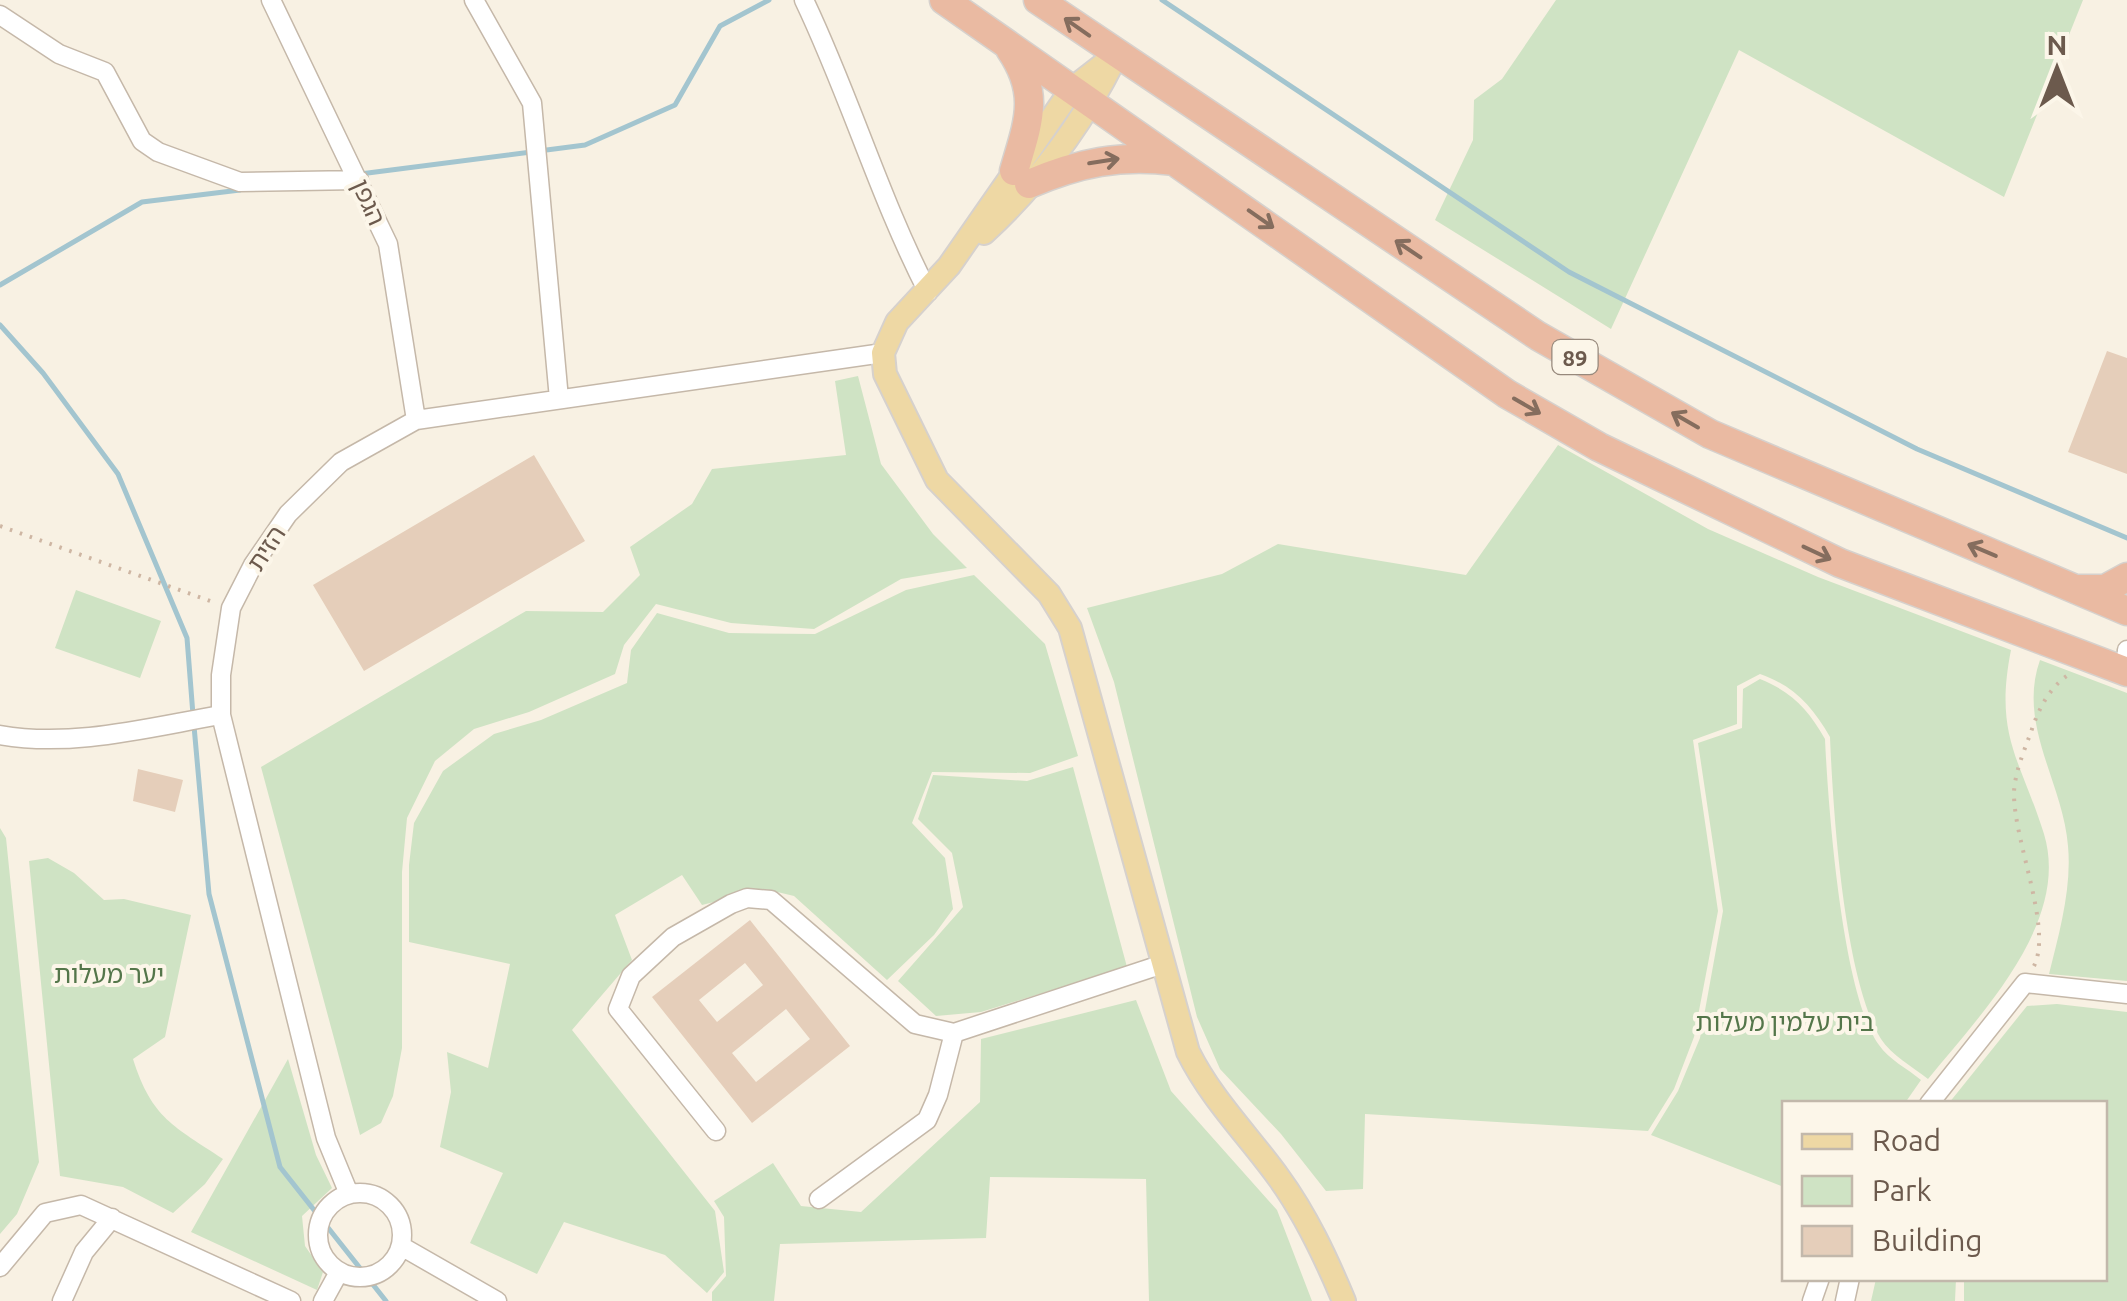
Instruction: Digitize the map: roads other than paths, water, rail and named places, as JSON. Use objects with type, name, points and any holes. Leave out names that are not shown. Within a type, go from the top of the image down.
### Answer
[{"type":"highway","points":[[944,0],[1182,162],[1507,394],[1599,447],[1840,564],[2092,657],[2127,666]]},
{"type":"highway","name":"89","points":[[1038,0],[1538,336],[1710,434],[2127,611]]},
{"type":"highway","points":[[1004,40],[1023,68],[1031,94],[1022,178],[1106,159],[1139,156],[1182,162]]},
{"type":"highway","points":[[2072,589],[2106,588],[2127,577]]},
{"type":"main road","points":[[1117,54],[1022,178],[928,292],[897,322],[883,353],[885,374],[937,480],[1050,594],[1070,628],[1086,674],[1160,966],[1188,1052],[1206,1088],[1288,1191],[1344,1301]]},
{"type":"street","name":"הגפן","points":[[271,0],[388,244],[416,420]]},
{"type":"street","points":[[474,0],[532,103],[559,399]]},
{"type":"street","points":[[804,0],[838,71],[896,230],[928,292]]},
{"type":"street","points":[[0,16],[60,54],[105,72],[142,141],[158,152],[240,182],[359,180]]},
{"type":"street","name":"הזית","points":[[349,1194],[326,1138],[221,716],[220,675],[231,608],[252,565],[288,514],[341,462],[416,420],[883,353]]},
{"type":"street","points":[[0,735],[25,739],[88,736],[221,716]]},
{"type":"street","points":[[716,1131],[618,1008],[631,976],[659,950],[747,898],[771,900],[915,1024],[954,1033],[1160,966]]},
{"type":"street","points":[[1930,1101],[2025,983],[2127,994]]},
{"type":"street","points":[[819,1199],[927,1120],[938,1096],[954,1033]]},
{"type":"street","points":[[364,1193],[390,1205],[398,1217],[401,1246],[382,1272],[368,1277],[338,1272],[323,1257],[317,1229],[335,1200],[364,1193]]},
{"type":"street","points":[[0,1267],[45,1213],[80,1205],[291,1301]]},
{"type":"street","points":[[62,1301],[84,1252],[112,1218]]},
{"type":"street","points":[[401,1246],[498,1301]]},
{"type":"street","points":[[323,1301],[338,1272]]},
{"type":"waterway","points":[[360,174],[585,145],[675,105],[720,26],[769,0]]},
{"type":"waterway","points":[[1162,0],[1569,272],[1917,449],[2127,538]]},
{"type":"waterway","points":[[0,285],[142,202],[240,190]]},
{"type":"waterway","points":[[0,325],[43,373],[118,474],[187,638],[193,715]]},
{"type":"waterway","points":[[194,726],[209,894],[280,1167],[386,1301]]},
{"type":"park label","name":"יער מעלות","points":[[109,974]]},
{"type":"park label","name":"בית עלמין מעלות","points":[[1785,1022]]}]
